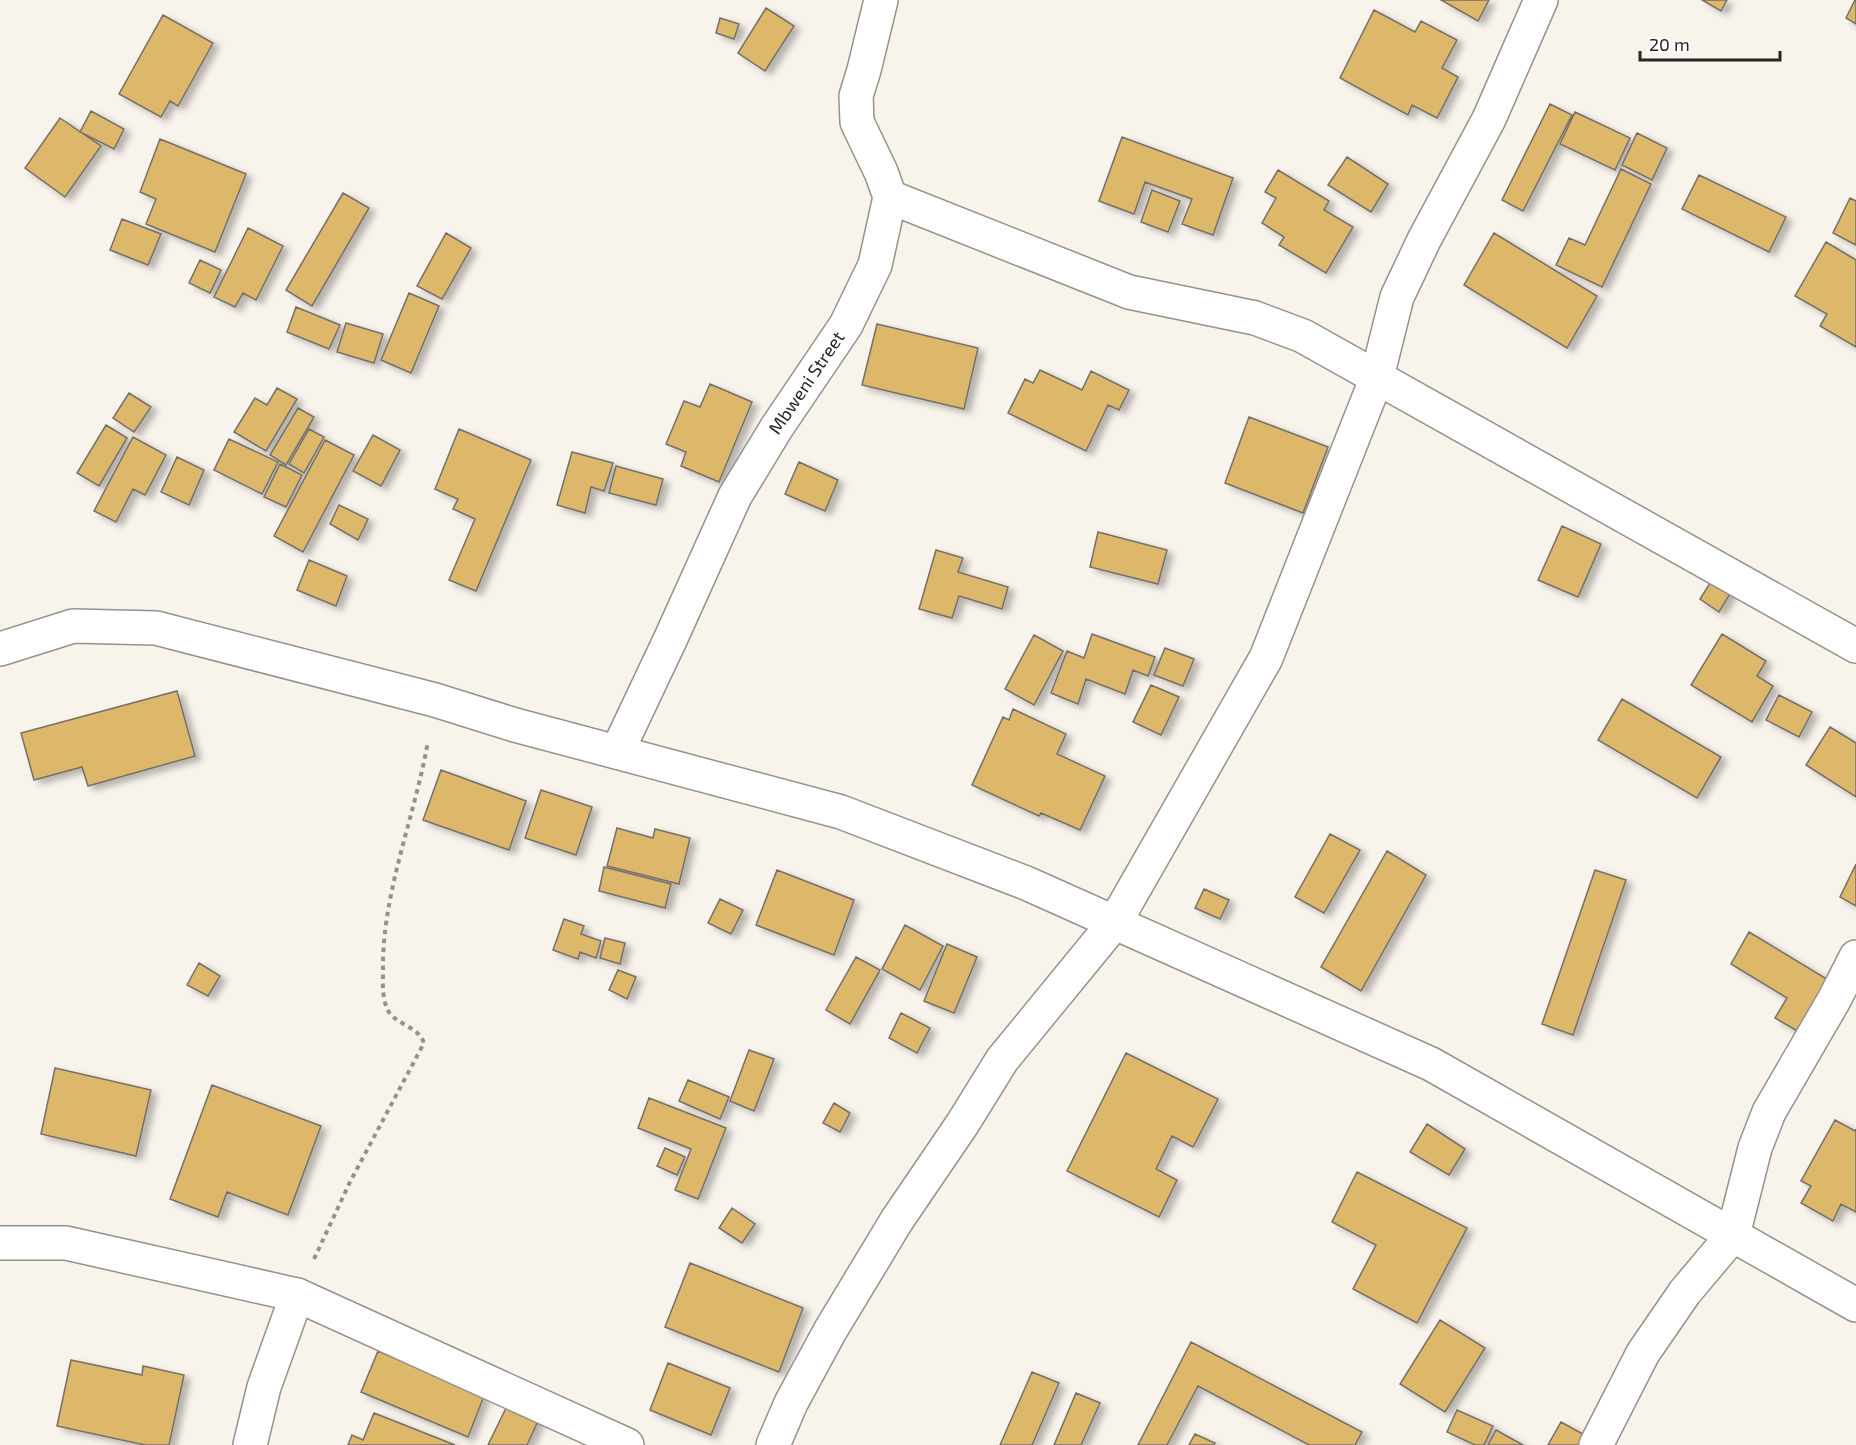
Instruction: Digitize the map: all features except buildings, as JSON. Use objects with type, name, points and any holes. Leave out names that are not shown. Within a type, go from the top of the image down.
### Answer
[{"type":"street","points":[[881,0],[856,96],[855,108],[857,122],[881,172],[890,197],[1129,292],[1255,318],[1303,336],[1856,646]]},
{"type":"street","points":[[772,1445],[791,1403],[830,1331],[897,1220],[963,1123],[1002,1060],[1115,922],[1266,658],[1377,377],[1397,297],[1424,240],[1489,119],[1541,0]]},
{"type":"street","name":"Mbweni Street","points":[[617,752],[735,496],[777,427],[846,326],[875,265],[890,197]]},
{"type":"street","points":[[0,649],[73,626],[156,628],[435,700],[515,725],[841,812],[1026,883],[1431,1064],[1856,1305]]},
{"type":"street","points":[[1596,1445],[1643,1353],[1685,1292],[1733,1235],[1755,1148],[1769,1112],[1834,1000],[1856,957]]},
{"type":"street","points":[[0,1243],[66,1243],[297,1295],[627,1445]]},
{"type":"street","points":[[250,1445],[264,1387],[297,1295]]},
{"type":"path","points":[[297,1295],[350,1182],[423,1046],[423,1039],[420,1035],[388,1011],[383,994],[383,957],[384,929],[421,780],[435,700]]}]
